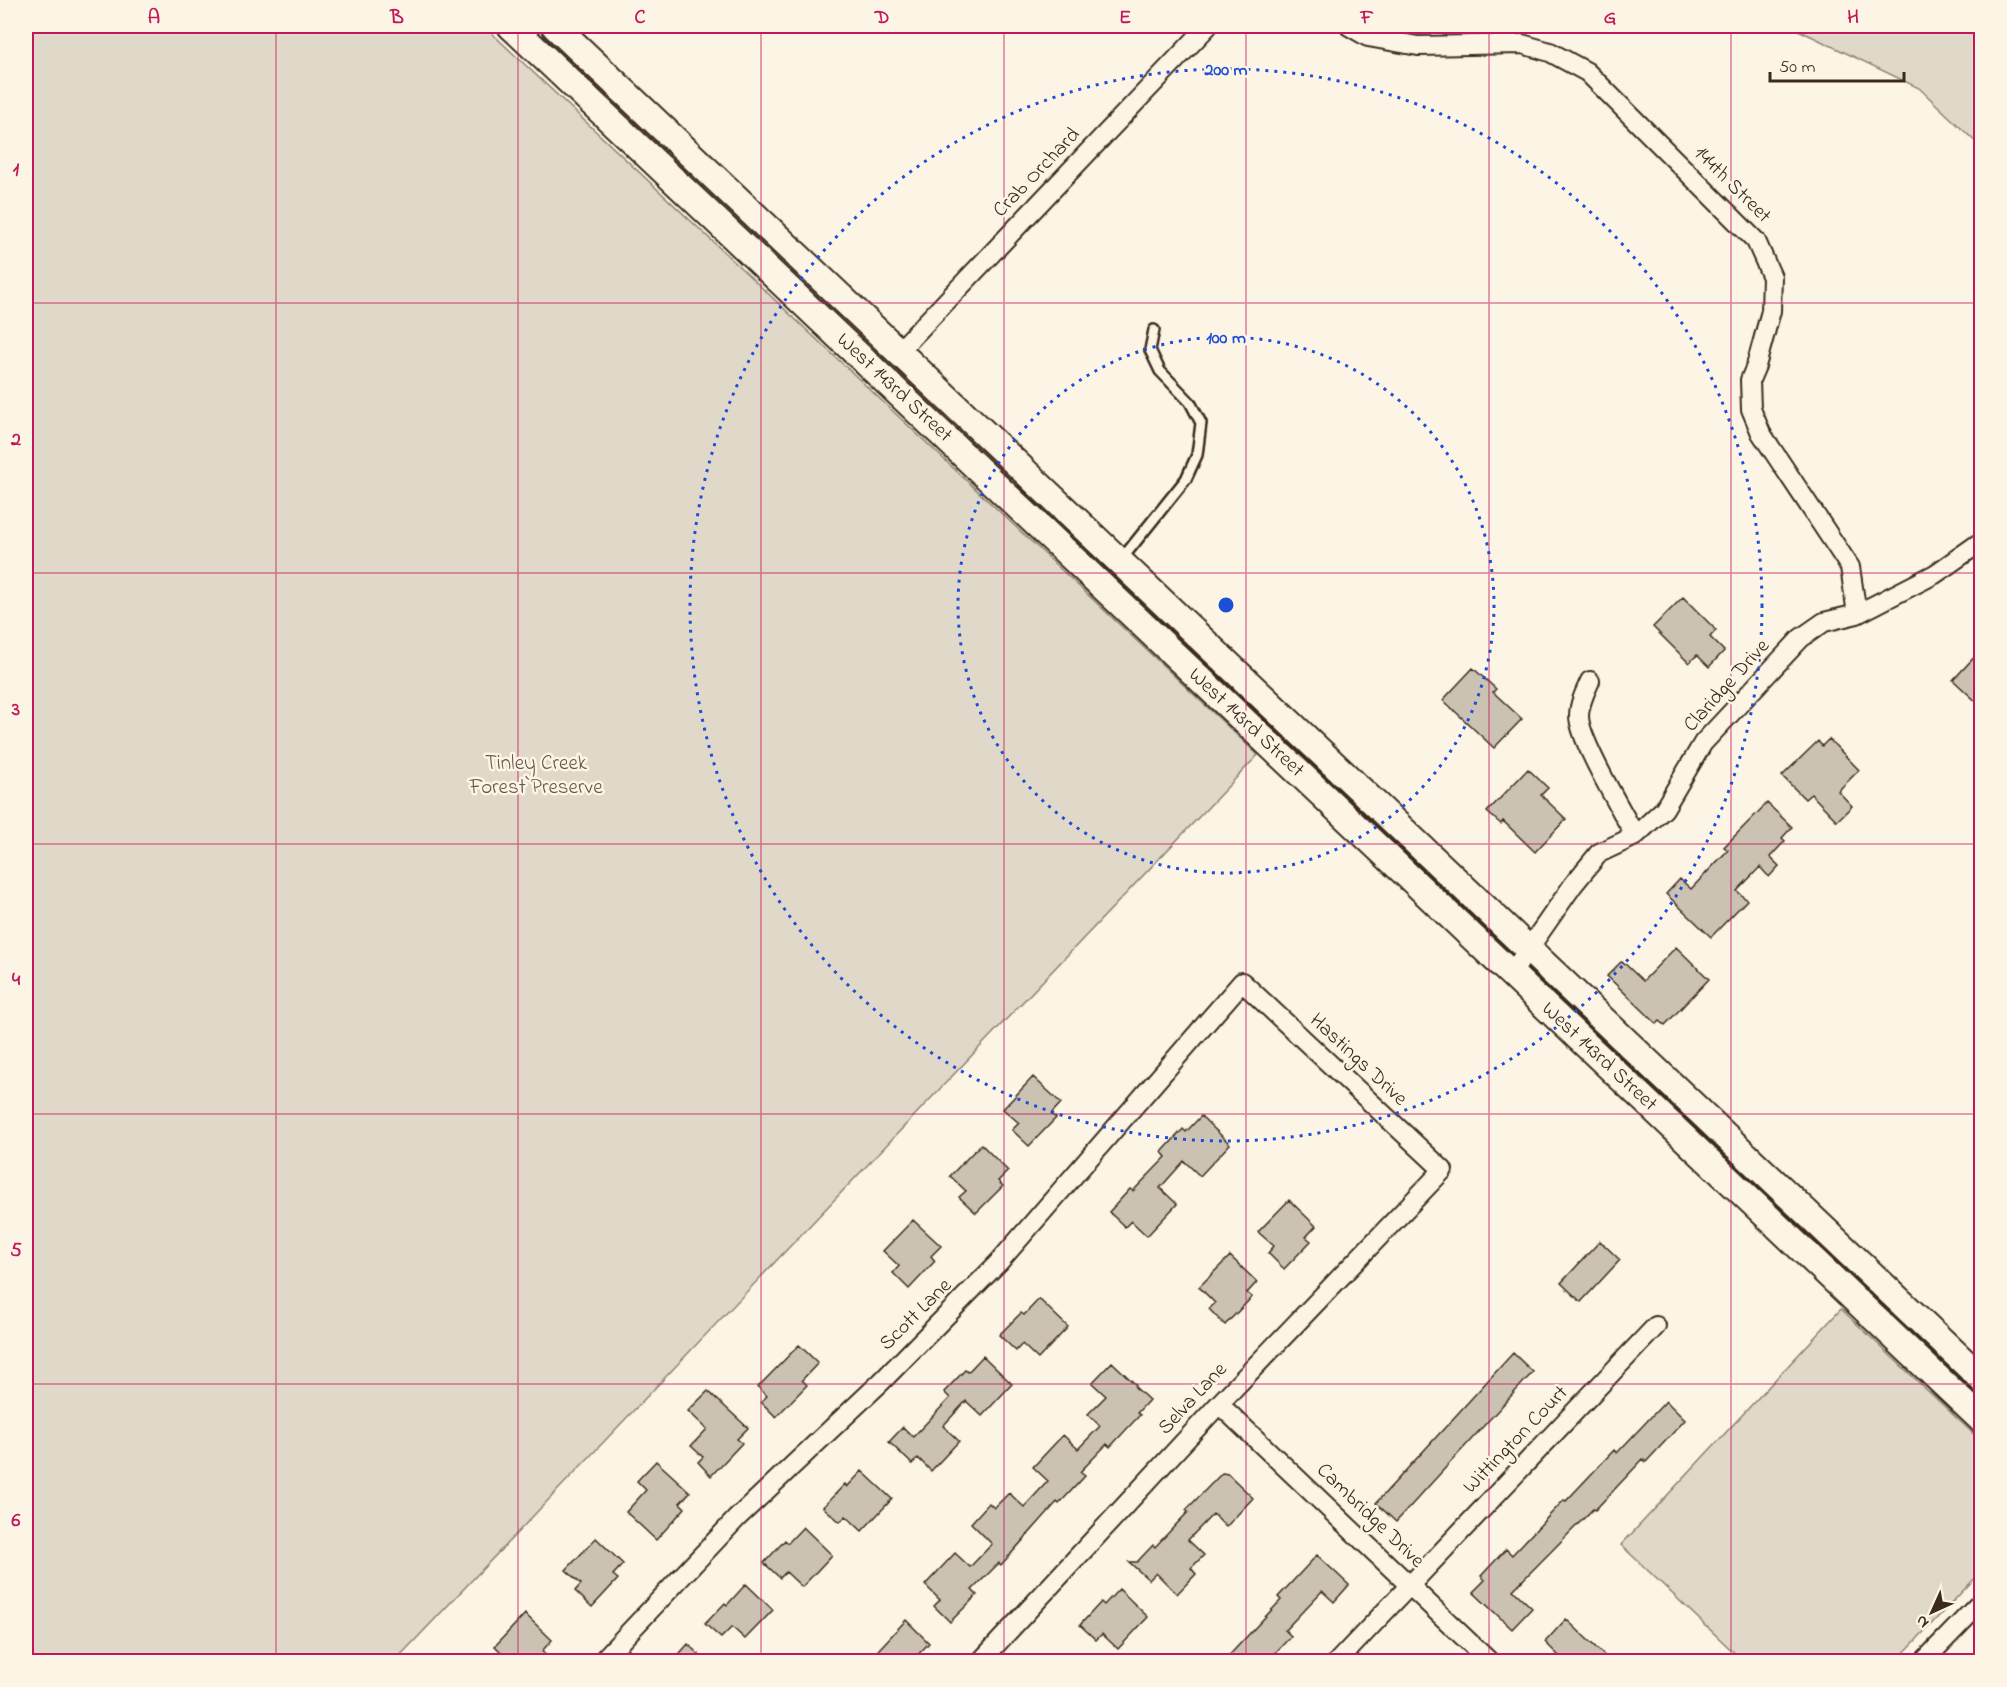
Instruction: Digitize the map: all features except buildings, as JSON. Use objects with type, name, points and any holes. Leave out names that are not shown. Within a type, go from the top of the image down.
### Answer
[{"type":"main road","name":"West 143rd Street","points":[[511,26],[1982,1420]]},
{"type":"main road","name":"West 143rd Street","points":[[555,26],[1982,1379]]},
{"type":"street","name":"Crab Orchard","points":[[899,351],[1208,26]]},
{"type":"street","name":"144th Street","points":[[1349,26],[1368,37],[1419,46],[1522,44],[1550,52],[1587,72],[1756,241],[1772,277],[1772,288],[1771,311],[1750,380],[1751,409],[1761,433],[1850,567],[1857,614]]},
{"type":"street","name":"Claridge Drive","points":[[1511,974],[1573,885],[1599,853],[1635,836],[1664,810],[1703,743],[1801,638],[1824,622],[1857,614],[1935,574],[1982,541]]},
{"type":"street","points":[[1590,681],[1583,695],[1579,718],[1588,747],[1635,836]]},
{"type":"street","name":"Hastings Drive","points":[[1242,982],[1443,1170]]},
{"type":"street","name":"Scott Lane","points":[[602,1662],[737,1518],[881,1382],[999,1262],[1242,982]]},
{"type":"street","name":"Selva Lane","points":[[980,1662],[1219,1404],[1443,1170]]},
{"type":"street","name":"Wittington Court","points":[[1337,1662],[1656,1326]]},
{"type":"street","name":"Cambridge Drive","points":[[1219,1404],[1490,1662]]},
{"type":"street","points":[[1923,1662],[1978,1610]]},
{"type":"lane","points":[[1120,561],[1186,479],[1197,455],[1201,423],[1190,402],[1160,371],[1149,350],[1154,330]]},
{"type":"green space","name":"Tinley Creek Forest Preserve","points":[[26,26],[484,26],[1258,755],[395,1661],[26,1661]]},
{"type":"green space","points":[[1790,26],[1981,26],[1981,147],[1919,88]]},
{"type":"green space","points":[[1841,1309],[1981,1441],[1981,1572],[1896,1661],[1743,1661],[1621,1545]]}]
